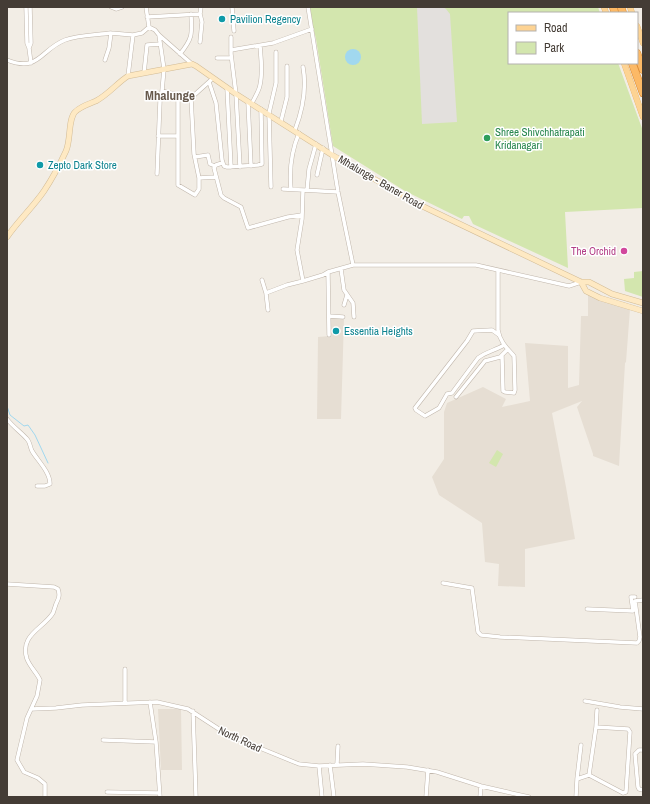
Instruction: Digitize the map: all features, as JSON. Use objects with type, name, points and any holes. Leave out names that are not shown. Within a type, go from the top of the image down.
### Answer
[{"type":"highway","points":[[638,57],[643,70]]},
{"type":"highway","points":[[632,64],[643,93]]},
{"type":"main road","points":[[638,29],[643,43]]},
{"type":"main road","points":[[7,237],[43,192],[66,151],[69,142],[71,118],[79,108],[97,100],[128,76],[192,64]]},
{"type":"main road","name":"Mhalunge - Baner Road","points":[[192,64],[211,80],[261,108],[332,154],[422,206],[581,282],[589,282],[612,294],[643,303]]},
{"type":"main road","points":[[624,64],[643,118]]},
{"type":"main road","name":"Mhalunge - Baner Road","points":[[581,282],[586,291],[600,298],[643,310]]},
{"type":"street","points":[[26,7],[27,43],[29,48]]},
{"type":"street","points":[[30,7],[30,63]]},
{"type":"street","points":[[111,7],[116,9],[122,7]]},
{"type":"street","points":[[146,7],[149,27]]},
{"type":"street","points":[[200,42],[202,22],[200,14],[201,7]]},
{"type":"street","points":[[232,7],[234,31]]},
{"type":"street","points":[[308,7],[338,192],[353,266]]},
{"type":"street","points":[[180,54],[192,37],[191,14]]},
{"type":"street","points":[[147,17],[200,14]]},
{"type":"street","points":[[7,60],[14,63],[30,63],[34,62],[65,40],[111,33],[133,35],[142,33],[149,27]]},
{"type":"street","points":[[149,27],[155,30],[192,64]]},
{"type":"street","points":[[231,50],[273,43],[312,29]]},
{"type":"street","points":[[105,60],[111,42],[111,33]]},
{"type":"street","points":[[128,76],[133,35]]},
{"type":"street","points":[[157,174],[160,101],[164,69],[159,35]]},
{"type":"street","points":[[231,37],[231,58],[236,94],[240,167]]},
{"type":"street","points":[[144,73],[147,45],[160,44]]},
{"type":"street","points":[[251,166],[250,102],[260,87],[260,46]]},
{"type":"street","points":[[271,187],[269,113],[276,87],[276,52]]},
{"type":"street","points":[[217,58],[231,58]]},
{"type":"street","points":[[280,121],[287,97],[287,66]]},
{"type":"street","points":[[291,189],[290,176],[292,151],[305,87],[303,67]]},
{"type":"street","points":[[190,98],[211,80],[216,103],[222,162],[224,166],[231,167],[260,165],[262,162],[261,108]]},
{"type":"street","points":[[227,88],[231,167]]},
{"type":"street","points":[[162,91],[190,98]]},
{"type":"street","points":[[178,95],[178,185],[195,195],[199,189],[199,178],[195,157],[190,98]]},
{"type":"street","points":[[158,136],[178,136]]},
{"type":"street","points":[[304,281],[297,250],[305,190],[316,144]]},
{"type":"street","points":[[317,176],[323,148]]},
{"type":"street","points":[[195,157],[208,155],[210,164],[215,166]]},
{"type":"street","points":[[215,166],[222,162]]},
{"type":"street","points":[[215,166],[215,177],[222,197],[241,207],[248,228],[288,216],[302,215]]},
{"type":"street","points":[[199,178],[215,177]]},
{"type":"street","points":[[283,189],[338,192]]},
{"type":"street","points":[[266,293],[287,285],[323,275],[328,272],[353,266],[476,265],[569,286],[581,282]]},
{"type":"street","points":[[340,269],[344,290],[353,303],[354,317]]},
{"type":"street","points":[[498,270],[499,335],[507,350],[513,354],[515,359],[514,393],[503,391],[502,356]]},
{"type":"street","points":[[328,272],[329,335]]},
{"type":"street","points":[[262,280],[266,293],[268,310]]},
{"type":"street","points":[[344,305],[347,295]]},
{"type":"street","points":[[329,316],[343,317]]},
{"type":"street","points":[[499,335],[492,330],[473,331],[467,341],[415,408],[416,410],[425,416],[439,408],[448,394],[452,393],[478,358],[483,354],[504,345]]},
{"type":"street","points":[[456,397],[485,361],[502,356],[507,350]]},
{"type":"street","points":[[7,419],[11,425],[28,440],[31,448],[48,476],[50,484],[45,486],[37,486]]},
{"type":"street","points":[[443,583],[472,588],[478,632],[481,634],[500,637],[636,643],[639,641],[640,637],[635,601],[643,600]]},
{"type":"street","points":[[7,584],[54,587],[58,589],[60,595],[53,613],[32,633],[27,641],[27,659],[40,680],[36,696],[26,718],[17,760],[24,772],[38,778],[45,784],[45,797]]},
{"type":"street","points":[[587,609],[633,611],[631,597],[635,597]]},
{"type":"street","points":[[125,669],[125,703]]},
{"type":"street","points":[[585,701],[643,709]]},
{"type":"street","points":[[107,792],[160,795],[156,742],[150,702]]},
{"type":"street","name":"North Road","points":[[31,709],[150,702],[193,711],[228,735],[299,764],[319,766],[337,764],[388,764],[428,770],[481,786],[528,797]]},
{"type":"street","points":[[589,775],[597,710]]},
{"type":"street","points":[[193,711],[196,797]]},
{"type":"street","points":[[577,779],[589,775],[624,793],[626,792],[630,730],[596,727]]},
{"type":"street","points":[[103,740],[156,742]]},
{"type":"street","points":[[576,797],[581,745]]},
{"type":"street","points":[[337,764],[338,746]]},
{"type":"street","points":[[643,750],[639,750],[635,754],[638,787],[639,789],[643,790]]},
{"type":"street","points":[[330,765],[334,797]]},
{"type":"street","points":[[319,766],[322,797]]},
{"type":"street","points":[[426,797],[428,770]]},
{"type":"street","points":[[480,797],[481,786]]},
{"type":"shaded area","points":[[417,7],[443,7],[450,14],[457,122],[422,124]]},
{"type":"shaded area","points":[[588,294],[630,309],[625,363],[619,466],[593,456],[577,407],[582,401],[552,413],[575,539],[525,549],[525,587],[498,586],[499,564],[485,562],[482,523],[439,495],[432,477],[444,459],[444,412],[447,403],[483,387],[506,399],[502,407],[530,401],[525,343],[568,346],[568,388],[579,385],[581,316],[588,316]]},
{"type":"shaded area","points":[[330,317],[344,318],[341,419],[317,419],[318,337],[330,336]]},
{"type":"shaded area","points":[[158,709],[181,709],[182,770],[161,770]]},
{"type":"green space","name":"Shree Shivchhatrapati Kridanagari","points":[[308,7],[598,7],[600,12],[508,12],[508,64],[618,64],[643,131],[643,208],[565,212],[568,268],[473,224],[469,216],[464,216],[462,219],[405,191],[333,146],[316,39]]},
{"type":"green space","points":[[643,271],[643,297],[625,291],[624,279],[634,278],[634,272]]},
{"type":"green space","points":[[497,450],[503,454],[496,467],[489,463]]},
{"type":"water","points":[[350,49],[356,49],[361,54],[359,63],[356,65],[350,65],[345,60],[345,54]]},
{"type":"waterway","points":[[7,406],[10,415],[24,426],[28,425],[35,435],[48,463]]},
{"type":"place","name":"Pavilion Regency","points":[[222,19]]},
{"type":"place","name":"Shree Shivchhatrapati Kridanagari","points":[[487,138]]},
{"type":"place","name":"Zepto Dark Store","points":[[40,165]]},
{"type":"place","name":"The Orchid","points":[[624,251]]},
{"type":"place","name":"Essentia Heights","points":[[336,331]]},
{"type":"district","name":"Mhalunge","points":[[170,95]]}]
